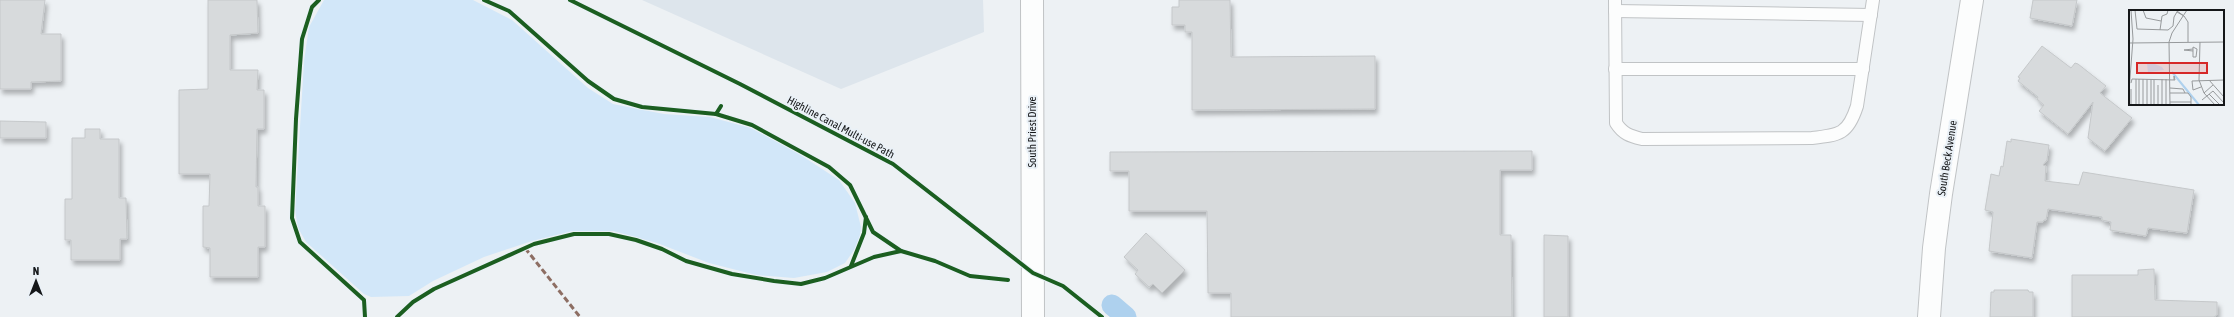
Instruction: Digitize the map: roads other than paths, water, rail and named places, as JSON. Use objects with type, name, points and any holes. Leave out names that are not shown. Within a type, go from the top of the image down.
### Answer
[{"type":"street","name":"South Priest Drive","points":[[1032,0],[1033,317]]},
{"type":"street","name":"South Beck Avenue","points":[[1930,317],[1934,248],[1941,194],[1972,0]]},
{"type":"lane","points":[[1871,15],[1615,6],[1616,123],[1621,131],[1628,136],[1642,139],[1812,138],[1835,135],[1847,129],[1852,122],[1857,106],[1862,69],[1871,15],[1873,0]]},
{"type":"lane","points":[[1615,69],[1862,69]]},
{"type":"waterway","points":[[1112,305],[1126,317]]}]
